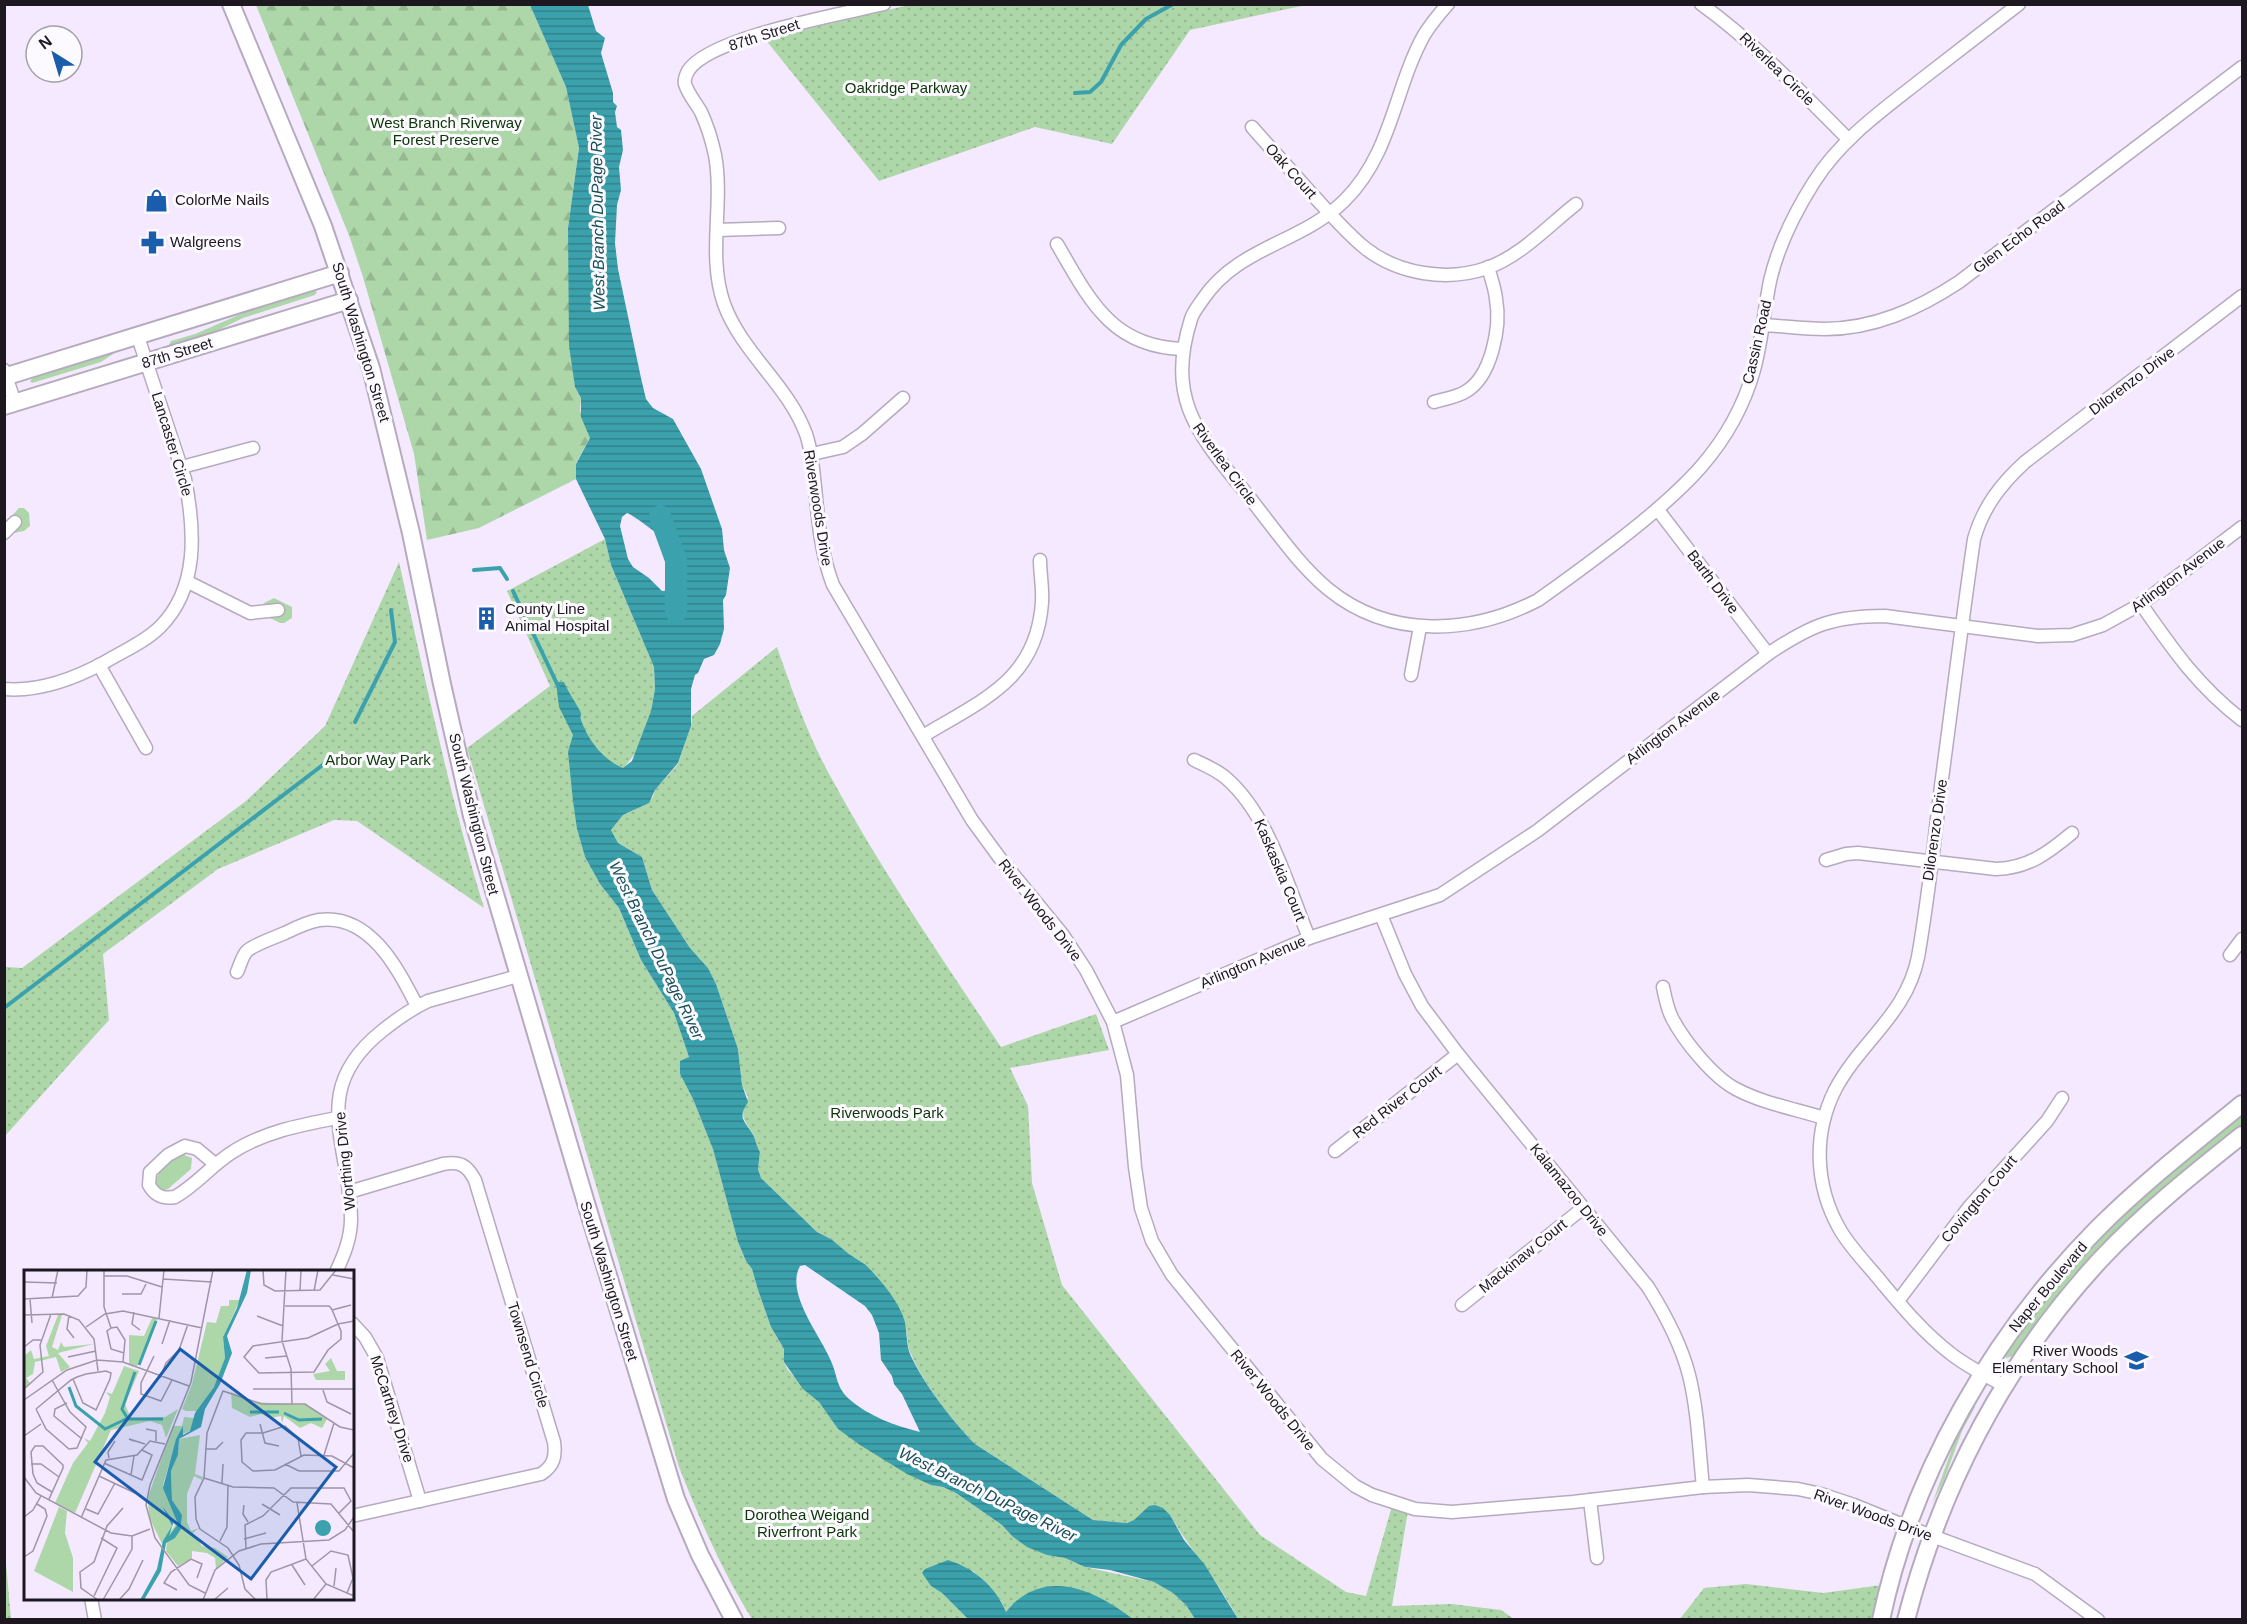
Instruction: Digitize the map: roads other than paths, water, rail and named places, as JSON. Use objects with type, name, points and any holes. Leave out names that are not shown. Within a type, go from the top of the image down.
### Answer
[{"type":"main road","name":"South Washington Street","points":[[231,4],[290,142],[349,300],[386,425],[472,816],[518,976],[676,1499],[699,1555],[734,1620]]},
{"type":"main road","name":"87th Street","points":[[5,374],[138,337],[340,273]]},
{"type":"main road","name":"87th Street","points":[[10,405],[349,300]]},
{"type":"main road","name":"Naper Boulevard","points":[[1881,1620],[1908,1527],[1943,1444],[1983,1374],[2035,1298],[2099,1227],[2172,1161],[2242,1104]]},
{"type":"main road","name":"Naper Boulevard","points":[[1906,1620],[1931,1536],[1961,1464],[2003,1385],[2070,1294],[2101,1259],[2168,1196],[2242,1135]]},
{"type":"street","name":"87th Street","points":[[687,73],[700,59],[755,36],[884,4]]},
{"type":"street","name":"Riverlea Circle","points":[[1417,626],[1400,624],[1352,605],[1330,590],[1293,553],[1200,433],[1191,417],[1180,369],[1192,315],[1221,277],[1253,254],[1301,233],[1331,214],[1347,198],[1372,164],[1387,133],[1418,50],[1434,20],[1448,4]]},
{"type":"street","name":"Riverlea Circle","points":[[1701,4],[1733,27],[1767,58],[1848,139]]},
{"type":"street","name":"Cassin Road","points":[[1417,626],[1442,628],[1468,625],[1493,620],[1517,611],[1563,583],[1658,510],[1698,472],[1714,453],[1731,426],[1744,398],[1754,370],[1777,256],[1815,180],[1848,139],[1878,113],[2019,4]]},
{"type":"street","name":"Glen Echo Road","points":[[1763,325],[1824,329],[1848,327],[1895,316],[1923,304],[1959,282],[2242,67]]},
{"type":"street","name":"Riverwoods Drive","points":[[687,73],[685,84],[702,114],[714,153],[718,186],[717,275],[731,320],[797,414],[812,454],[827,568],[833,585],[856,624]]},
{"type":"street","name":"Oak Court","points":[[1252,127],[1365,248],[1377,257],[1408,269],[1456,274],[1488,267],[1518,250],[1576,204]]},
{"type":"street","points":[[717,230],[779,228]]},
{"type":"street","points":[[1057,244],[1093,305],[1113,326],[1140,341],[1156,346],[1183,349]]},
{"type":"street","points":[[1434,402],[1465,393],[1473,386],[1488,362],[1496,333],[1497,315],[1496,298],[1488,267]]},
{"type":"street","name":"Dilorenzo Drive","points":[[2003,1385],[1952,1355],[1930,1337],[1840,1230],[1829,1207],[1822,1183],[1820,1141],[1824,1118],[1845,1074],[1900,1004],[1911,984],[1932,861],[1961,627],[1978,524],[1995,494],[2008,477],[2025,462],[2242,296]]},
{"type":"street","name":"Lancaster Circle","points":[[4,689],[52,686],[99,665],[145,639],[159,628],[178,604],[188,582],[191,549],[190,515],[182,467],[138,337]]},
{"type":"street","points":[[5,374],[10,405]]},
{"type":"street","points":[[812,454],[843,447],[862,434],[903,398]]},
{"type":"street","points":[[182,467],[254,448]]},
{"type":"street","name":"Barth Drive","points":[[1658,510],[1768,654]]},
{"type":"street","points":[[4,532],[15,522]]},
{"type":"street","name":"Arlington Avenue","points":[[1113,1022],[1309,938],[1440,895],[1546,824],[1768,654],[1807,630],[1839,618],[1885,616],[2038,636],[2072,635],[2103,625],[2141,604],[2242,527]]},
{"type":"street","points":[[923,735],[993,693],[1008,682],[1020,668],[1032,645],[1042,602],[1040,560]]},
{"type":"street","points":[[188,582],[250,613],[278,610]]},
{"type":"street","points":[[2141,604],[2196,678],[2242,720]]},
{"type":"street","name":"River Woods Drive","points":[[856,624],[972,820],[1069,944],[1086,970],[1113,1022],[1127,1075],[1141,1208],[1152,1241],[1172,1275],[1322,1459],[1355,1486],[1372,1495],[1416,1509],[1452,1512],[1702,1487],[1748,1485],[1798,1489],[1854,1505],[2035,1574],[2098,1620]]},
{"type":"street","points":[[1411,675],[1417,626]]},
{"type":"street","points":[[99,665],[146,747]]},
{"type":"street","name":"Kaskaskia Court","points":[[1194,760],[1224,776],[1254,810],[1265,829],[1309,938]]},
{"type":"street","points":[[1826,860],[1858,853],[2013,869],[2041,857],[2072,833]]},
{"type":"street","name":"Kalamazoo Drive","points":[[1381,915],[1412,989],[1458,1054],[1661,1306],[1689,1376],[1694,1402],[1702,1487]]},
{"type":"street","points":[[237,972],[247,951],[294,928],[320,920],[345,922],[364,931],[375,940],[396,968],[417,1006]]},
{"type":"street","points":[[2230,955],[2242,939]]},
{"type":"street","name":"Worthing Drive","points":[[337,1270],[346,1250],[351,1221],[349,1192],[337,1118],[342,1084],[357,1055],[371,1040],[417,1006],[518,976]]},
{"type":"street","points":[[1663,987],[1666,1003],[1678,1029],[1710,1069],[1723,1080],[1736,1089],[1753,1096],[1824,1118]]},
{"type":"street","name":"Red River Court","points":[[1335,1151],[1458,1054]]},
{"type":"street","name":"Covington Court","points":[[1898,1301],[1969,1207],[2047,1121],[2062,1098]]},
{"type":"street","points":[[215,1164],[197,1149],[185,1146],[177,1148],[150,1172],[149,1185],[158,1195],[176,1197],[232,1152],[266,1135],[297,1125],[337,1118]]},
{"type":"street","name":"Townsend Circle","points":[[349,1192],[449,1162],[464,1164],[470,1170],[475,1180],[554,1442],[554,1460],[541,1474],[354,1516]]},
{"type":"street","name":"Mackinaw Court","points":[[1462,1305],[1584,1208]]},
{"type":"street","name":"McCartney Drive","points":[[354,1325],[365,1337],[377,1358],[420,1501]]},
{"type":"street","points":[[1590,1500],[1597,1558]]},
{"type":"street","points":[[91,1600],[95,1620]]},
{"type":"water","points":[[530,5],[588,5],[596,31],[605,38],[601,53],[613,93],[613,102],[617,106],[615,112],[617,127],[621,130],[623,150],[619,167],[621,190],[617,205],[615,243],[618,269],[641,378],[646,399],[653,408],[673,419],[701,469],[722,529],[724,550],[730,568],[726,595],[723,600],[724,629],[720,644],[714,655],[704,659],[695,675],[691,689],[691,726],[678,763],[655,790],[649,803],[623,815],[611,830],[618,843],[642,857],[652,890],[690,948],[708,968],[716,984],[738,1049],[742,1085],[748,1102],[742,1115],[760,1152],[758,1169],[761,1178],[817,1232],[831,1239],[866,1265],[883,1285],[902,1314],[910,1354],[916,1365],[939,1402],[975,1444],[1093,1520],[1127,1523],[1134,1520],[1149,1506],[1155,1505],[1163,1508],[1170,1515],[1184,1540],[1205,1565],[1238,1619],[1195,1619],[1186,1605],[1173,1593],[1154,1582],[1110,1570],[1085,1567],[1065,1558],[1047,1555],[1027,1547],[1002,1525],[956,1493],[907,1474],[838,1429],[819,1402],[803,1389],[784,1362],[784,1349],[771,1327],[752,1269],[738,1242],[713,1149],[693,1099],[680,1074],[680,1061],[689,1057],[674,1013],[641,960],[619,908],[600,884],[585,857],[577,829],[568,752],[573,735],[559,707],[556,682],[564,682],[581,713],[584,727],[592,742],[603,755],[623,768],[632,761],[651,711],[655,689],[654,667],[611,565],[605,539],[576,479],[576,464],[590,438],[581,417],[581,398],[575,387],[569,346],[568,228],[579,148],[566,87]],"holes":[[[627,513],[650,528],[671,546],[676,559],[677,574],[676,581],[669,590],[662,591],[633,567],[628,559],[620,526],[622,517]],[[805,1265],[865,1306],[872,1315],[879,1333],[881,1360],[902,1394],[920,1432],[873,1415],[849,1399],[841,1390],[833,1365],[800,1301],[797,1277],[800,1266]]]},
{"type":"water","points":[[948,1560],[967,1568],[983,1580],[996,1594],[1006,1612],[1030,1592],[1045,1587],[1060,1586],[1091,1593],[1133,1619],[968,1619],[942,1593],[931,1586],[922,1573],[925,1569]]},
{"type":"waterway","points":[[1075,93],[1090,92],[1101,82],[1121,45],[1146,19],[1173,4]]},
{"type":"waterway","name":"West Branch DuPage River","points":[[660,516],[676,560],[676,612]]},
{"type":"waterway","points":[[474,570],[500,568],[507,579]]},
{"type":"waterway","points":[[513,591],[558,686]]},
{"type":"waterway","points":[[355,722],[395,642],[391,610]]},
{"type":"waterway","points":[[4,1008],[324,764]]},
{"type":"place","name":"ColorMe Nails","points":[[157,200]]},
{"type":"place","name":"Walgreens","points":[[152,242]]},
{"type":"place","name":"County Line Animal Hospital","points":[[487,618]]},
{"type":"place","name":"River Woods Elementary School","points":[[2136,1360]]},
{"type":"park label","name":"Oakridge Parkway","points":[[906,88]]},
{"type":"park label","name":"West Branch Riverway Forest Preserve","points":[[446,132]]},
{"type":"park label","name":"Arbor Way Park","points":[[378,760]]},
{"type":"park label","name":"Riverwoods Park","points":[[887,1113]]},
{"type":"park label","name":"Dorothea Weigand Riverfront Park","points":[[807,1524]]}]
